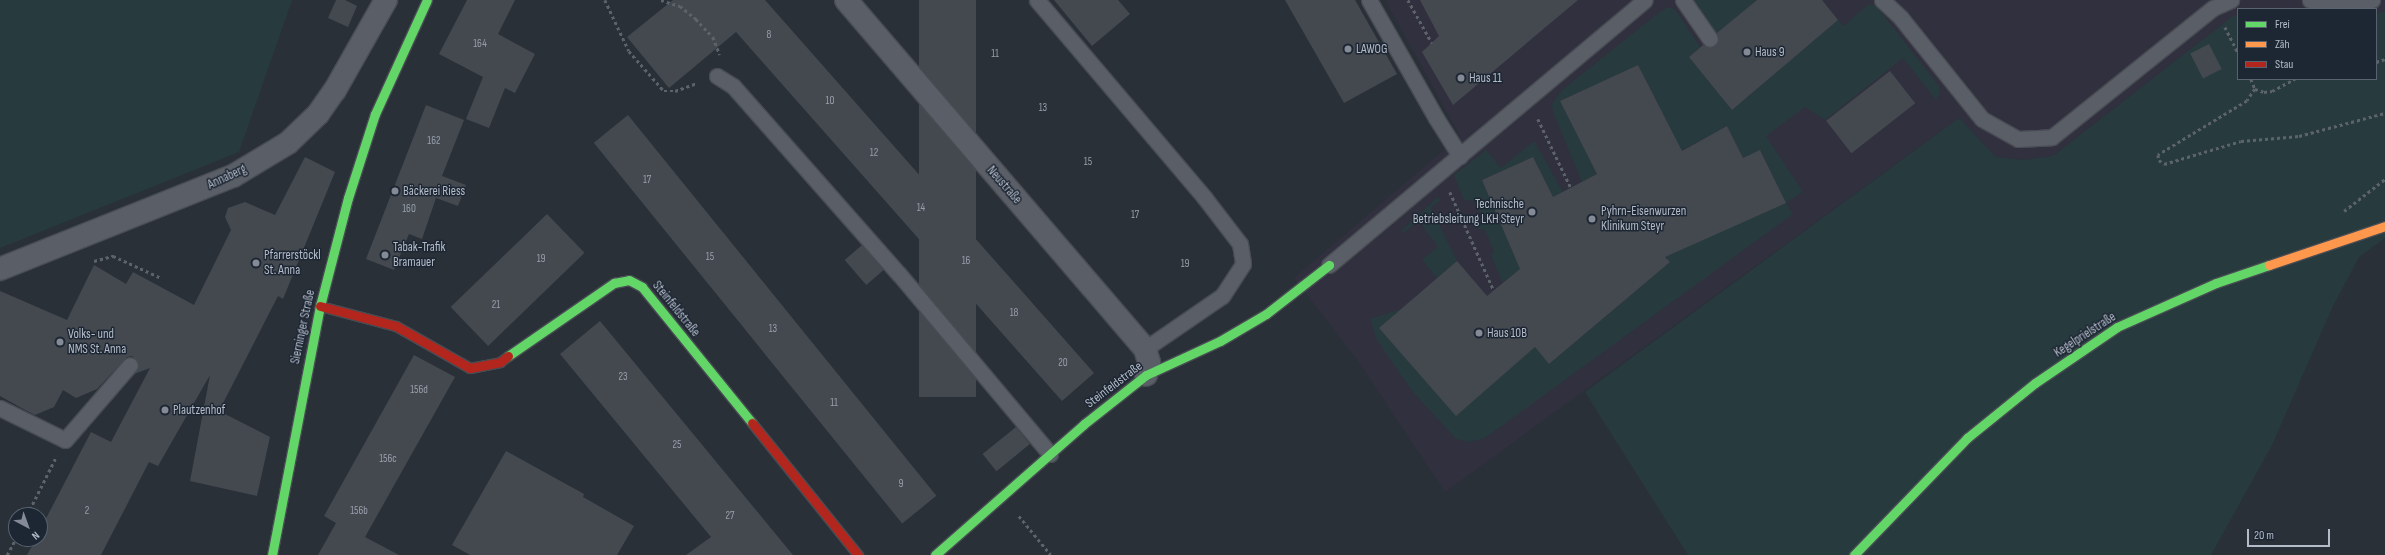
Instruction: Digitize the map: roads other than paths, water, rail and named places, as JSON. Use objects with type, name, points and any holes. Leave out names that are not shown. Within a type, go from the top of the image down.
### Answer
[{"type":"street","name":"Annaberg","points":[[0,269],[233,176],[272,154],[296,136],[318,114],[386,0]]},
{"type":"street","name":"Sierninger Straße","points":[[272,555],[320,306],[348,198],[376,114],[427,0]]},
{"type":"street","name":"Neustraße","points":[[846,0],[1145,349]]},
{"type":"street","name":"Kegelprielstraße","points":[[1854,555],[1913,492],[1967,438],[2035,383],[2117,327],[2216,282],[2385,226]]},
{"type":"street","name":"Steinfeldstraße","points":[[936,555],[1002,495],[1146,375],[1220,341],[1266,314],[1315,279],[1329,265]]},
{"type":"street","name":"Steinfeldstraße","points":[[320,306],[396,326],[470,368],[500,362],[614,283],[629,280],[642,287],[858,555]]},
{"type":"street","points":[[1145,349],[1149,362],[1146,375]]},
{"type":"lane","points":[[1037,0],[1204,197],[1240,244],[1243,264],[1222,296],[1145,349]]},
{"type":"lane","points":[[1369,0],[1436,118],[1460,156]]},
{"type":"lane","points":[[1329,265],[1645,0]]},
{"type":"lane","points":[[1683,0],[1710,39]]},
{"type":"lane","points":[[1882,0],[1901,18],[1982,119],[2018,139],[2052,137],[2212,8],[2231,0]]},
{"type":"lane","points":[[2310,0],[2365,1]]},
{"type":"lane","points":[[718,76],[733,86],[904,280],[1050,454]]},
{"type":"lane","points":[[0,408],[64,440],[130,365]]},
{"type":"place","name":"LAWOG","points":[[1348,49]]},
{"type":"place","name":"Haus 9","points":[[1747,52]]},
{"type":"place","name":"Haus 11","points":[[1461,78]]},
{"type":"place","name":"Bäckerei Riess","points":[[395,191]]},
{"type":"place","name":"Technische Betriebsleitung LKH Steyr","points":[[1532,212]]},
{"type":"place","name":"Pyhrn-Eisenwurzen Klinikum Steyr","points":[[1592,219]]},
{"type":"place","name":"Tabak-Trafik Bramauer","points":[[385,255]]},
{"type":"place","name":"Pfarrerstöckl St. Anna","points":[[256,263]]},
{"type":"place","name":"Haus 10B","points":[[1479,333]]},
{"type":"place","name":"Volks- und NMS St. Anna","points":[[60,342]]},
{"type":"place","name":"Plautzenhof","points":[[165,410]]}]
